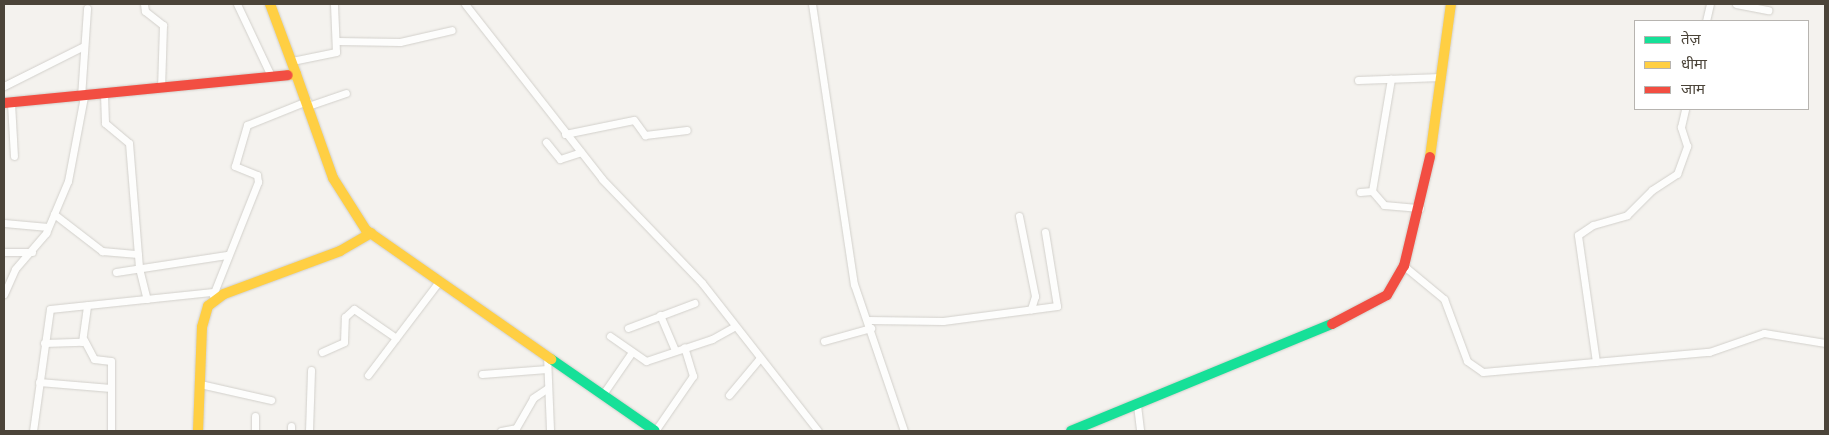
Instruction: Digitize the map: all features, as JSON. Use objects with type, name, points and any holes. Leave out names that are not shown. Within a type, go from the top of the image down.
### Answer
[{"type":"main road","points":[[270,4],[308,103],[333,178],[353,214],[371,233],[655,431]]},
{"type":"main road","points":[[1071,431],[1364,310],[1387,295],[1404,266],[1420,208],[1451,4]]},
{"type":"main road","points":[[8,103],[296,74]]},
{"type":"main road","points":[[198,431],[203,318],[213,296],[340,251],[371,233]]},
{"type":"street","points":[[144,4],[145,11],[163,25],[161,88]]},
{"type":"street","points":[[237,4],[270,76]]},
{"type":"street","points":[[292,60],[334,54],[337,41],[334,4]]},
{"type":"street","points":[[465,4],[565,134],[702,283],[759,359],[818,431]]},
{"type":"street","points":[[812,4],[854,284],[871,328],[904,431]]},
{"type":"street","points":[[1706,20],[1710,4]]},
{"type":"street","points":[[1736,4],[1768,10]]},
{"type":"street","points":[[4,294],[15,269],[32,252],[48,227],[59,217],[74,158],[82,97],[87,8]]},
{"type":"street","points":[[337,41],[400,42],[452,30]]},
{"type":"street","points":[[4,86],[84,46]]},
{"type":"street","points":[[1358,80],[1441,77]]},
{"type":"street","points":[[1390,79],[1372,191],[1384,205],[1420,208]]},
{"type":"street","points":[[33,431],[49,310],[87,305],[213,296],[227,255],[258,182],[257,175],[235,166],[247,125],[308,103],[346,93]]},
{"type":"street","points":[[104,94],[105,123],[127,138],[139,268],[147,300]]},
{"type":"street","points":[[8,103],[14,156]]},
{"type":"street","points":[[1596,362],[1578,235],[1593,225],[1627,215],[1652,190],[1677,174],[1687,146],[1681,127],[1685,110]]},
{"type":"street","points":[[565,134],[634,120],[645,135],[687,130]]},
{"type":"street","points":[[546,142],[560,159],[581,152]]},
{"type":"street","points":[[1360,192],[1372,191]]},
{"type":"street","points":[[1019,216],[1035,296],[1031,309]]},
{"type":"street","points":[[59,217],[102,251],[138,254]]},
{"type":"street","points":[[4,223],[48,227]]},
{"type":"street","points":[[867,320],[943,322],[1058,305],[1045,232]]},
{"type":"street","points":[[4,252],[32,252]]},
{"type":"street","points":[[116,272],[227,255]]},
{"type":"street","points":[[1404,266],[1444,299],[1471,368],[1483,372],[1709,352],[1764,333],[1825,343]]},
{"type":"street","points":[[368,375],[440,280]]},
{"type":"street","points":[[628,328],[660,314],[694,303]]},
{"type":"street","points":[[87,305],[84,340],[94,359],[111,361],[111,431]]},
{"type":"street","points":[[322,352],[344,342],[345,317],[354,309],[396,338]]},
{"type":"street","points":[[660,314],[675,350]]},
{"type":"street","points":[[610,336],[646,361],[734,327]]},
{"type":"street","points":[[824,341],[871,328]]},
{"type":"street","points":[[44,343],[84,340]]},
{"type":"street","points":[[655,431],[693,376],[684,347]]},
{"type":"street","points":[[603,394],[632,352]]},
{"type":"street","points":[[547,355],[550,431]]},
{"type":"street","points":[[729,395],[759,359]]},
{"type":"street","points":[[309,431],[311,370]]},
{"type":"street","points":[[482,374],[547,370]]},
{"type":"street","points":[[39,382],[111,388]]},
{"type":"street","points":[[200,384],[271,400]]},
{"type":"street","points":[[501,431],[516,428],[533,398],[548,388]]},
{"type":"street","points":[[1136,405],[1140,431]]},
{"type":"street","points":[[255,416],[255,431]]},
{"type":"traffic: fast","points":[[1071,431],[1332,324]]},
{"type":"traffic: fast","points":[[551,359],[655,431]]},
{"type":"traffic: slow","points":[[270,4],[296,74]]},
{"type":"traffic: slow","points":[[1430,157],[1451,4]]},
{"type":"traffic: slow","points":[[288,75],[296,74],[333,178],[366,230],[551,359]]},
{"type":"traffic: slow","points":[[198,431],[202,327],[208,306],[224,294],[340,251],[371,233]]},
{"type":"traffic: jam","points":[[4,103],[288,75]]},
{"type":"traffic: jam","points":[[1332,324],[1387,295],[1404,266],[1430,157]]}]
